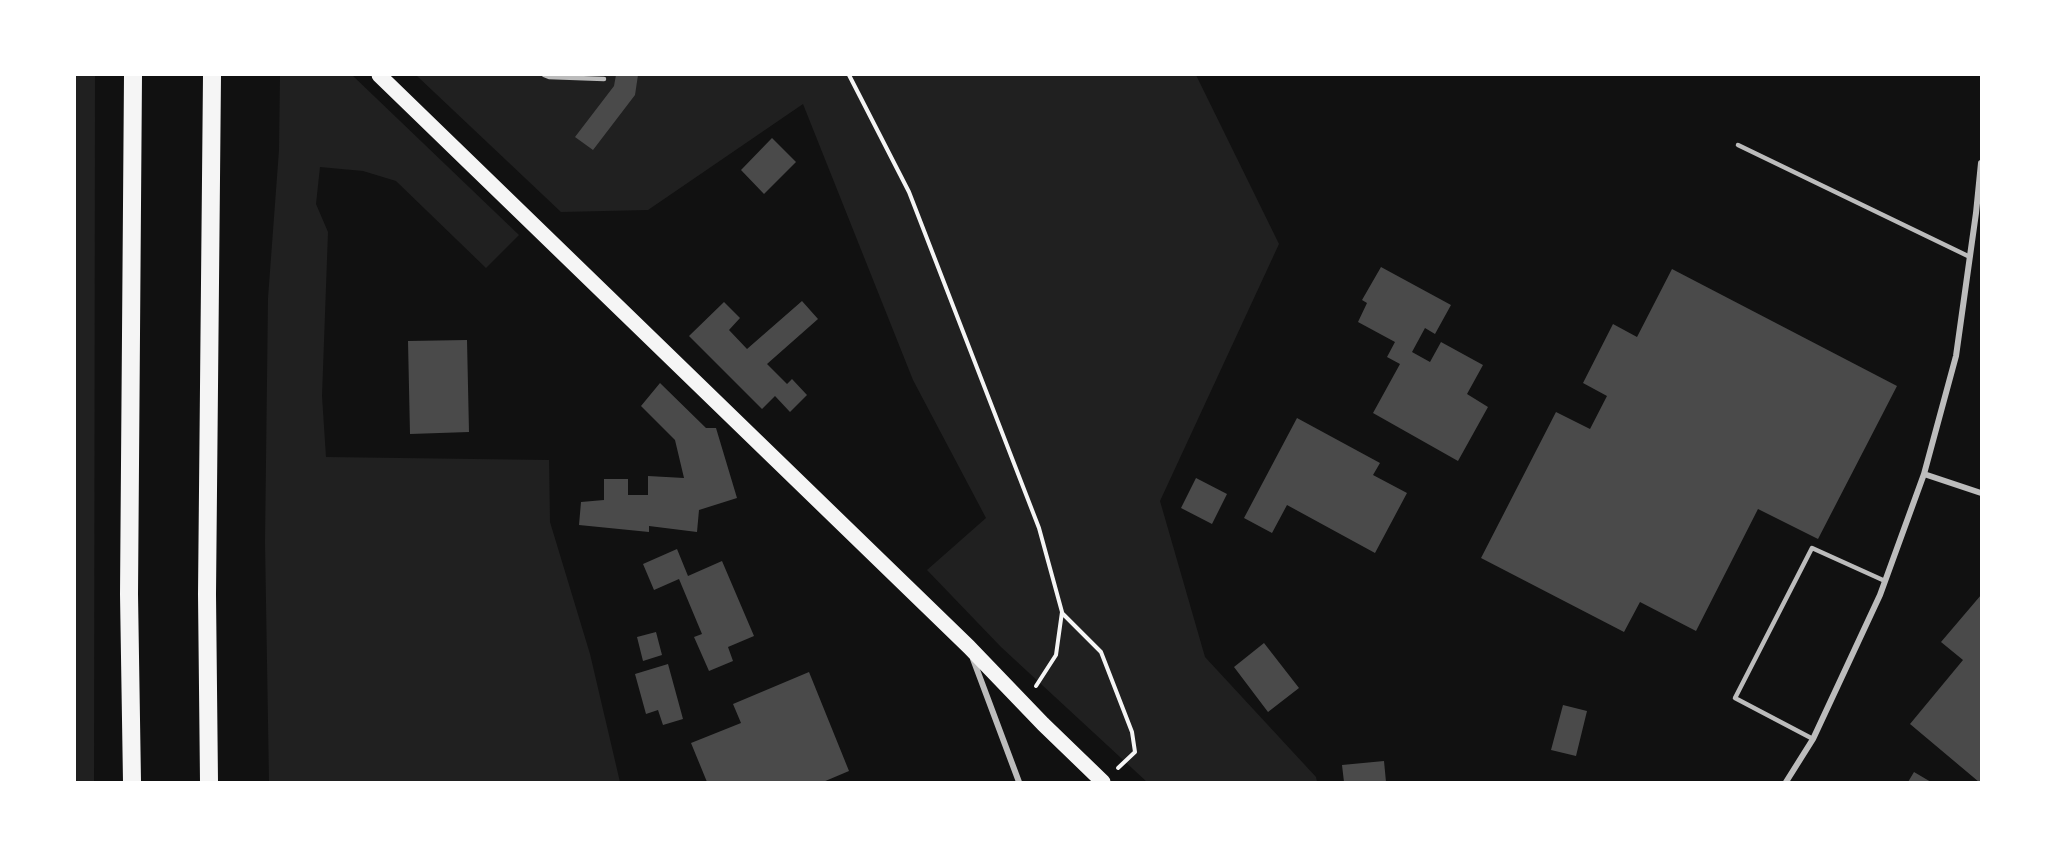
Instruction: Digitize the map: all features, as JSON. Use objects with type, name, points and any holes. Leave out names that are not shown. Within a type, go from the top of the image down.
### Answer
[{"type":"highway","points":[[132,782],[129,570],[133,75]]},
{"type":"highway","points":[[209,782],[207,582],[212,75]]},
{"type":"main road","points":[[379,75],[969,647],[1024,704],[1107,778]]},
{"type":"street","points":[[1786,782],[1813,739],[1880,596],[1924,474],[1956,356],[1981,163]]},
{"type":"street","points":[[1924,474],[1981,493]]},
{"type":"street","points":[[969,647],[1019,782]]},
{"type":"lane","points":[[544,75],[604,79]]},
{"type":"lane","points":[[1738,145],[1970,257]]},
{"type":"lane","points":[[1813,739],[1735,698],[1812,548],[1885,581]]},
{"type":"path","points":[[849,75],[909,192],[1039,528],[1062,612],[1056,655],[1024,704]]},
{"type":"path","points":[[1062,612],[1101,652],[1132,732],[1134,752],[1107,778]]},
{"type":"shaded area","points":[[75,75],[95,75],[94,782],[75,782]]},
{"type":"shaded area","points":[[280,75],[352,75],[519,235],[486,268],[396,181],[363,171],[320,167],[316,204],[328,232],[322,396],[326,457],[549,460],[550,522],[590,654],[620,782],[269,782],[265,542],[268,298],[279,150]]},
{"type":"shaded area","points":[[416,75],[1196,75],[1279,244],[1160,501],[1205,657],[1316,777],[1317,782],[1147,782],[1001,647],[927,570],[986,518],[913,380],[803,104],[648,210],[561,212]]},
{"type":"building","points":[[616,75],[638,75],[635,95],[593,150],[575,137],[614,86]]},
{"type":"building","points":[[772,138],[796,162],[764,194],[741,170]]},
{"type":"building","points":[[1381,267],[1451,305],[1435,334],[1425,328],[1412,352],[1430,362],[1441,342],[1483,365],[1467,394],[1488,407],[1458,461],[1373,413],[1400,364],[1387,357],[1395,342],[1358,322],[1367,303],[1362,300]]},
{"type":"building","points":[[1672,269],[1897,386],[1818,539],[1758,509],[1696,631],[1640,602],[1624,632],[1481,558],[1556,412],[1590,429],[1607,396],[1583,383],[1613,324],[1637,337]]},
{"type":"building","points":[[802,301],[818,319],[767,364],[787,384],[792,379],[807,395],[790,412],[775,396],[762,409],[689,336],[724,302],[740,318],[729,330],[747,349]]},
{"type":"building","points":[[467,340],[469,432],[410,434],[408,341]]},
{"type":"building","points":[[660,383],[706,428],[716,428],[737,498],[699,510],[697,532],[649,526],[649,532],[579,525],[581,502],[604,500],[604,479],[628,479],[628,495],[648,495],[648,476],[684,478],[675,440],[641,406]]},
{"type":"building","points":[[1297,418],[1380,463],[1373,475],[1407,493],[1375,553],[1287,505],[1272,533],[1244,518]]},
{"type":"building","points":[[1196,478],[1227,494],[1212,524],[1181,508]]},
{"type":"building","points":[[677,549],[688,576],[722,561],[754,636],[728,647],[733,661],[709,671],[694,637],[702,634],[679,579],[654,590],[643,564]]},
{"type":"building","points":[[1981,595],[1981,782],[1979,782],[1910,724],[1963,660],[1941,642]]},
{"type":"building","points":[[656,632],[662,655],[643,661],[637,637]]},
{"type":"building","points":[[1264,643],[1299,688],[1268,712],[1234,667]]},
{"type":"building","points":[[668,664],[683,719],[663,725],[658,710],[646,714],[635,674]]},
{"type":"building","points":[[809,672],[849,771],[823,782],[707,782],[691,743],[741,723],[733,704]]},
{"type":"building","points":[[1563,705],[1587,711],[1576,756],[1551,750]]},
{"type":"building","points":[[1384,761],[1386,782],[1344,782],[1342,765]]},
{"type":"building","points":[[1914,772],[1931,782],[1908,782]]}]
